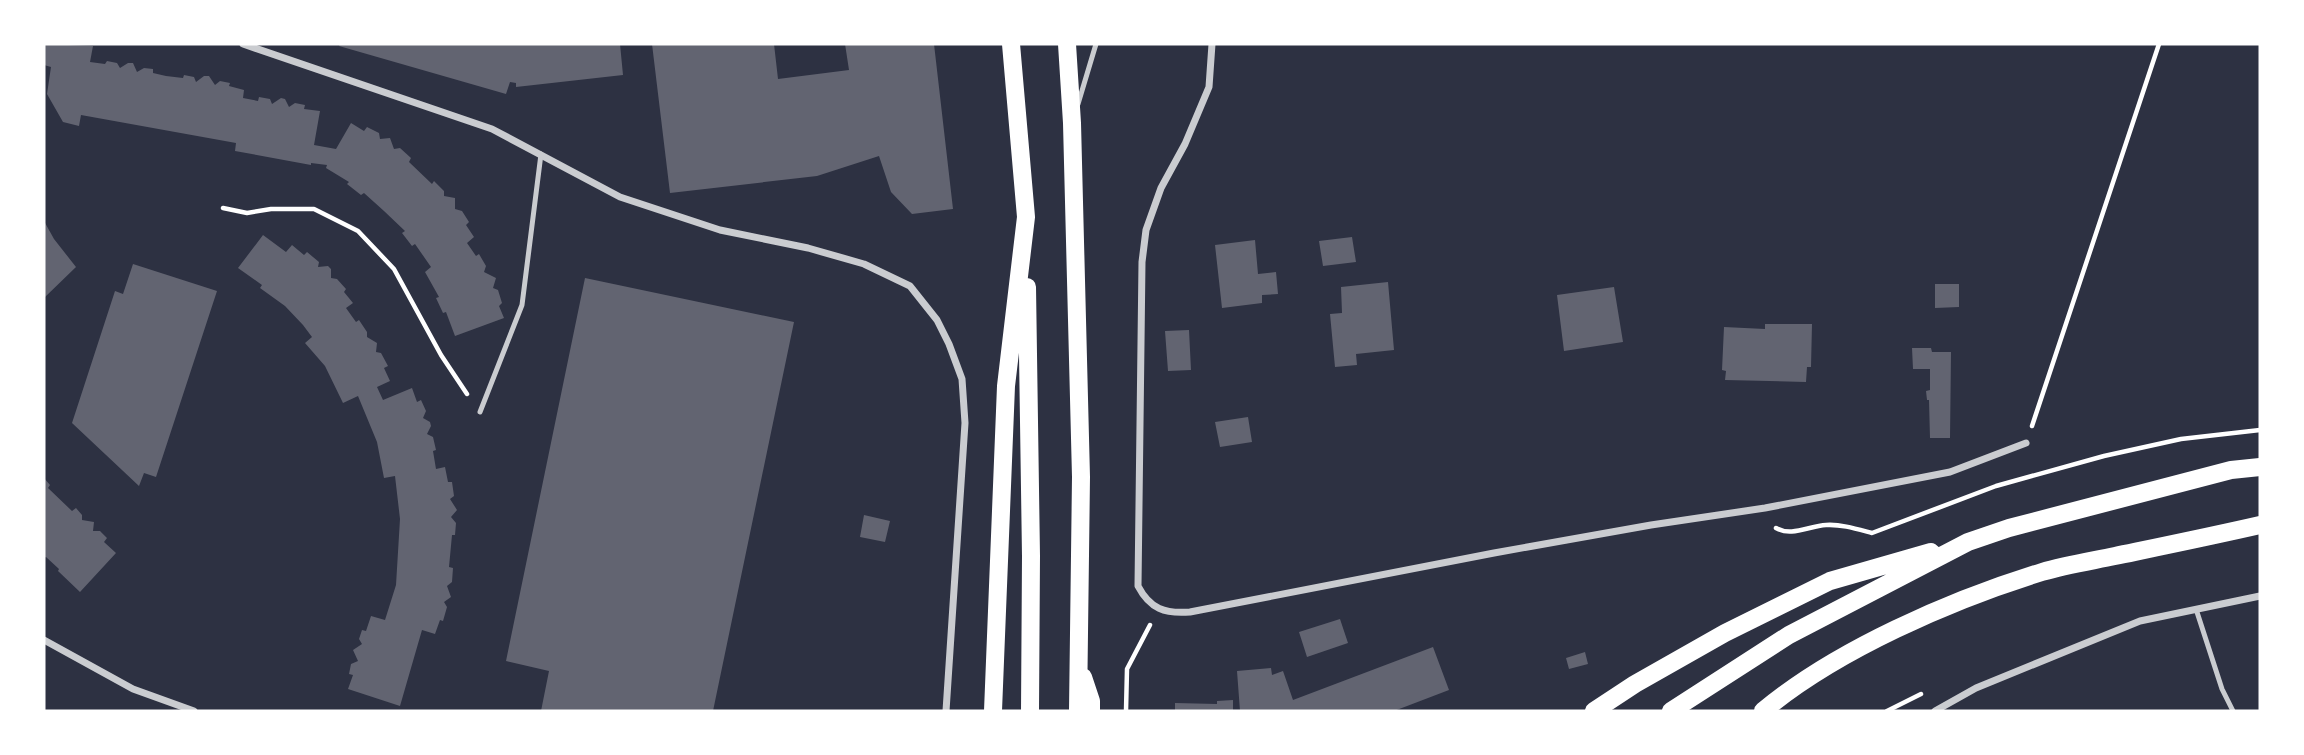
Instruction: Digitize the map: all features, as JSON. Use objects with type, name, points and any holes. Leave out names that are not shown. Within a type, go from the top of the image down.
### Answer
[{"type":"main road","points":[[1011,44],[1026,217],[1031,556],[1030,711]]},
{"type":"main road","points":[[1067,44],[1072,123],[1081,477],[1078,711]]},
{"type":"main road","points":[[993,711],[1006,386],[1026,217]]},
{"type":"main road","points":[[1594,711],[1635,684],[1725,633],[1830,581],[2019,525],[2231,470],[2260,467]]},
{"type":"main road","points":[[1755,711],[1867,645],[1945,607],[2043,571],[2260,525]]},
{"type":"main road","points":[[1671,711],[1789,635],[1968,542]]},
{"type":"main road","points":[[1079,664],[1091,701],[1091,711]]},
{"type":"main road","points":[[1763,711],[1788,690]]},
{"type":"street","points":[[243,44],[492,129],[620,197],[720,230],[808,248],[864,264],[910,286],[937,320],[962,379],[965,422],[946,711]]},
{"type":"street","points":[[272,53],[276,44]]},
{"type":"street","points":[[1212,44],[1209,87],[1185,144],[1161,188],[1146,230],[1142,262],[1138,586],[1144,597],[1158,609],[1172,613],[1190,612],[1494,553],[1765,508],[1950,472],[2026,443]]},
{"type":"street","points":[[1935,711],[1976,688],[2140,621],[2260,596]]},
{"type":"street","points":[[44,640],[133,689],[194,711]]},
{"type":"lane","points":[[1072,123],[1096,44]]},
{"type":"lane","points":[[480,412],[522,306],[541,154]]},
{"type":"lane","points":[[2196,609],[2222,689],[2233,711]]},
{"type":"path","points":[[2026,443],[2159,44]]},
{"type":"path","points":[[223,208],[247,213],[271,209],[314,209],[358,231],[394,269],[441,355],[480,412]]},
{"type":"path","points":[[1765,508],[1776,529],[1785,532],[1826,525],[1851,527],[1872,533],[1996,486],[2104,456],[2181,439],[2260,430]]},
{"type":"path","points":[[1126,711],[1127,669],[1158,609]]},
{"type":"building","points":[[44,44],[93,46],[90,62],[117,63],[120,68],[133,63],[137,72],[144,68],[153,69],[153,73],[166,76],[194,77],[196,82],[209,76],[215,85],[220,81],[244,90],[243,98],[258,101],[259,97],[270,99],[272,104],[281,98],[285,99],[289,107],[295,103],[305,105],[304,109],[320,111],[314,145],[336,149],[351,123],[364,131],[367,127],[379,133],[380,139],[390,138],[394,149],[400,148],[411,158],[409,162],[432,184],[434,181],[444,191],[444,196],[455,198],[455,209],[462,211],[469,222],[466,225],[474,237],[467,243],[476,256],[479,254],[486,266],[484,272],[496,278],[493,288],[498,290],[502,303],[499,306],[504,318],[455,336],[425,272],[431,267],[415,244],[412,246],[402,233],[405,231],[364,193],[361,195],[347,184],[349,182],[326,168],[327,165],[311,165],[235,151],[236,143],[81,115],[79,126],[63,122],[47,94],[51,67],[44,65]]},
{"type":"building","points":[[620,44],[623,75],[516,87],[516,83],[510,82],[506,94],[339,46]]},
{"type":"building","points":[[652,44],[774,44],[778,79],[849,70],[845,44],[934,44],[953,209],[912,214],[891,192],[879,156],[817,176],[670,193]]},
{"type":"building","points":[[44,221],[76,267],[44,298]]},
{"type":"building","points":[[263,235],[286,252],[292,245],[319,262],[318,267],[328,266],[331,269],[331,278],[337,279],[346,289],[344,292],[353,303],[346,308],[356,322],[359,320],[367,332],[367,337],[377,343],[376,352],[381,353],[388,366],[384,368],[390,381],[377,387],[383,400],[412,388],[417,402],[421,400],[426,411],[423,418],[430,422],[427,434],[433,437],[436,469],[445,467],[448,482],[452,482],[454,496],[450,499],[457,510],[451,517],[456,523],[449,567],[453,568],[452,582],[447,586],[451,597],[444,602],[447,607],[435,634],[422,630],[400,706],[348,689],[353,675],[349,674],[351,664],[358,661],[353,650],[362,644],[359,639],[362,630],[366,631],[371,616],[385,620],[396,585],[400,519],[395,476],[384,478],[377,442],[358,396],[343,403],[325,366],[305,343],[312,337],[303,325],[285,306],[260,288],[262,285],[238,268]]},
{"type":"building","points":[[1352,237],[1356,262],[1323,266],[1319,241]]},
{"type":"building","points":[[1255,240],[1258,274],[1276,272],[1278,294],[1262,295],[1262,303],[1222,308],[1215,245]]},
{"type":"building","points":[[133,264],[217,291],[156,477],[144,473],[139,486],[72,423],[115,291],[123,294]]},
{"type":"building","points":[[585,278],[794,322],[713,711],[541,711],[549,671],[506,661]]},
{"type":"building","points":[[1388,282],[1394,350],[1356,354],[1357,365],[1335,367],[1330,314],[1342,313],[1341,287]]},
{"type":"building","points":[[1935,284],[1959,284],[1959,307],[1935,308]]},
{"type":"building","points":[[1614,287],[1623,342],[1564,351],[1557,295]]},
{"type":"building","points":[[1765,324],[1812,324],[1811,367],[1807,367],[1806,382],[1725,380],[1726,371],[1722,370],[1724,327],[1765,329]]},
{"type":"building","points":[[1189,330],[1191,370],[1168,371],[1165,331]]},
{"type":"building","points":[[1912,348],[1951,352],[1950,438],[1930,438],[1929,400],[1926,391],[1930,390],[1930,369],[1913,369]]},
{"type":"building","points":[[1248,417],[1252,442],[1220,447],[1215,422]]},
{"type":"building","points":[[44,478],[50,485],[48,488],[72,511],[76,508],[82,515],[82,520],[94,522],[93,531],[100,531],[107,538],[104,542],[116,553],[80,592],[59,569],[44,558]]},
{"type":"building","points":[[864,515],[890,521],[885,542],[860,537]]},
{"type":"building","points":[[1340,619],[1348,643],[1307,657],[1299,632]]},
{"type":"building","points":[[1433,647],[1449,690],[1394,711],[1240,711],[1237,671],[1271,668],[1272,675],[1283,671],[1293,700]]},
{"type":"building","points":[[1585,652],[1588,664],[1569,669],[1566,658]]},
{"type":"building","points":[[1233,700],[1233,711],[1175,711],[1175,703],[1217,704],[1217,701]]}]
